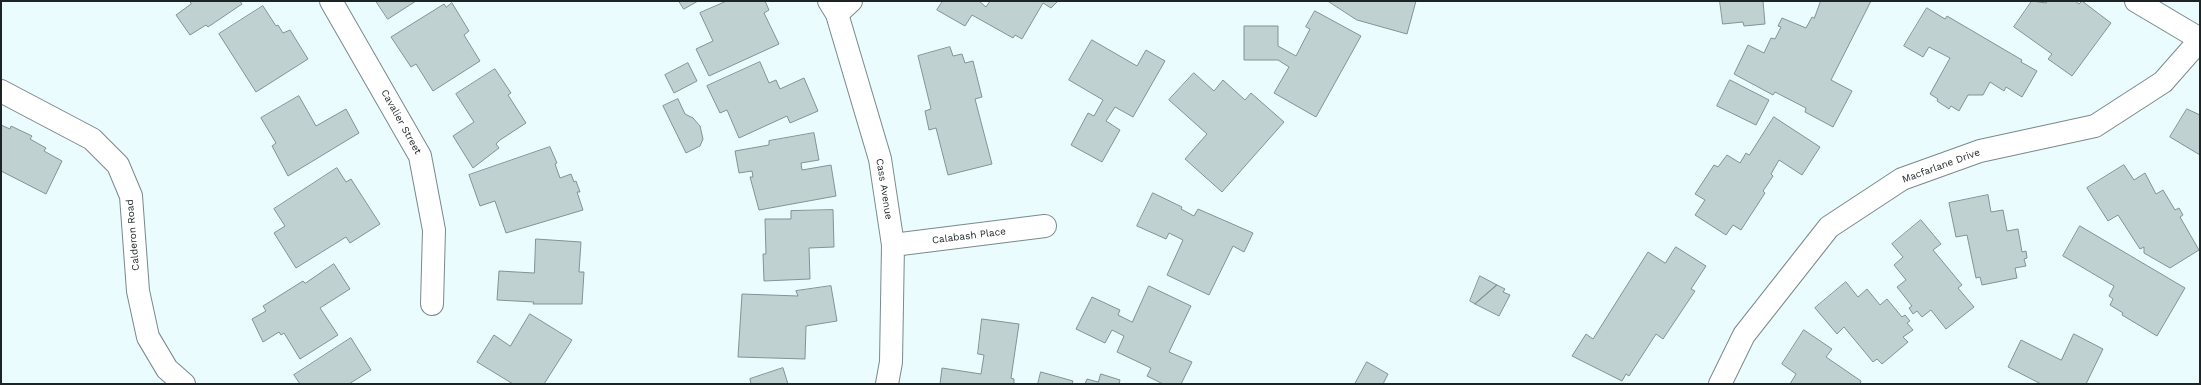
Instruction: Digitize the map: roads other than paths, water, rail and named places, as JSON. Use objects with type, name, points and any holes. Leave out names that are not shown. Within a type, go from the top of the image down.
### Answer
[{"type":"street","name":"Cavalier Street","points":[[331,1],[420,156],[434,230],[432,304]]},
{"type":"street","points":[[2136,1],[2200,40]]},
{"type":"street","name":"Cass Avenue","points":[[839,5],[880,159],[893,245],[891,362],[887,384]]},
{"type":"street","name":"Macfarlane Drive","points":[[1720,384],[1744,335],[1829,227],[1902,179],[1980,151],[2095,126],[2164,82],[2200,40]]},
{"type":"street","name":"Calderon Road","points":[[1,91],[92,139],[118,165],[130,196],[138,291],[148,337],[167,369],[184,384]]},
{"type":"street","name":"Calabash Place","points":[[893,245],[1045,226]]}]
